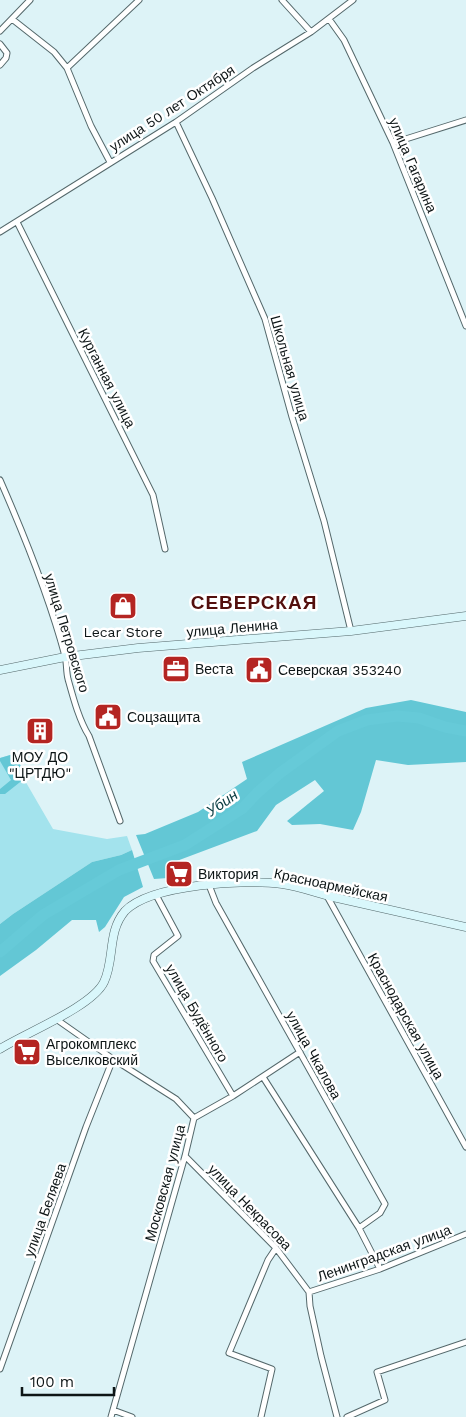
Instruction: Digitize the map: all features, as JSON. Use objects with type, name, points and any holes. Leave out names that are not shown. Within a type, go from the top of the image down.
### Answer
[{"type":"street","points":[[0,31],[30,0]]},
{"type":"street","points":[[67,68],[139,0]]},
{"type":"street","points":[[282,0],[311,32]]},
{"type":"street","name":"улица 50 лет Октября","points":[[0,232],[176,122],[252,68],[311,32],[353,0]]},
{"type":"street","points":[[12,19],[54,52],[67,68],[91,126],[110,162]]},
{"type":"street","name":"улица Гагарина","points":[[329,19],[344,40],[393,143],[466,326]]},
{"type":"street","points":[[0,44],[7,53],[0,66]]},
{"type":"street","points":[[393,143],[466,120]]},
{"type":"street","name":"Школьная улица","points":[[176,122],[212,198],[265,319],[292,417],[324,521],[352,630]]},
{"type":"street","name":"Курганная улица","points":[[17,222],[153,495],[165,548]]},
{"type":"street","name":"улица Петровского","points":[[0,480],[22,531],[65,657],[68,678],[83,727],[89,736],[120,821]]},
{"type":"street","name":"улица Ленина","points":[[0,670],[65,657],[138,648],[352,630],[466,616]]},
{"type":"street","name":"Красноармейская","points":[[0,1049],[56,1019],[93,996],[103,985],[107,974],[113,932],[116,924],[126,910],[144,899],[167,891],[234,883],[282,884],[466,928]]},
{"type":"street","name":"улица Чкалова","points":[[209,885],[216,903],[385,1204],[380,1213],[359,1228]]},
{"type":"street","name":"улица Будённого","points":[[156,895],[178,936],[154,955],[153,960],[233,1096]]},
{"type":"street","name":"Краснодарская улица","points":[[326,896],[466,1147]]},
{"type":"street","name":"Московская улица","points":[[56,1019],[113,1059],[176,1099],[194,1118],[111,1417]]},
{"type":"street","points":[[194,1118],[233,1096],[300,1052]]},
{"type":"street","name":"улица Беляева","points":[[0,1369],[86,1127],[113,1059]]},
{"type":"street","points":[[263,1077],[359,1228],[380,1268]]},
{"type":"street","name":"улица Некрасова","points":[[185,1156],[276,1248],[309,1292],[310,1306],[336,1417]]},
{"type":"street","name":"Ленинградская улица","points":[[309,1292],[380,1268],[466,1234]]},
{"type":"street","points":[[261,1417],[272,1369],[229,1353],[268,1260],[276,1248]]},
{"type":"street","points":[[347,1417],[385,1400],[378,1372],[466,1342]]},
{"type":"street","points":[[113,1410],[132,1417]]},
{"type":"shaded area","points":[[411,700],[466,712],[466,762],[408,765],[376,760],[361,812],[353,830],[320,824],[292,825],[287,821],[324,791],[315,780],[276,805],[257,831],[174,862],[168,878],[154,879],[136,835],[145,834],[198,812],[247,779],[242,762],[366,708]]},
{"type":"shaded area","points":[[17,753],[24,779],[53,829],[107,839],[127,836],[132,850],[121,855],[92,862],[0,924],[0,758]]},
{"type":"shaded area","points":[[17,753],[24,779],[5,794],[0,794],[0,789],[11,780],[0,758]]},
{"type":"shaded area","points":[[132,850],[143,887],[124,897],[105,927],[99,932],[96,920],[72,920],[36,950],[0,976],[0,924],[92,862],[121,855]]},
{"type":"waterway","name":"Убин","points":[[0,952],[43,915],[119,870],[185,845],[243,808],[280,773],[338,731],[367,720],[397,716],[419,718],[445,727],[466,731]]},
{"type":"place","name":"Lecar Store","points":[[123,606]]},
{"type":"place","name":"Веста","points":[[176,669]]},
{"type":"place","name":"Северская 353240","points":[[259,670]]},
{"type":"place","name":"Соцзащита","points":[[108,717]]},
{"type":"place","name":"МОУ ДО \"ЦРТДЮ\"","points":[[40,731]]},
{"type":"place","name":"Виктория","points":[[179,874]]},
{"type":"place","name":"Агрокомплекс Выселковский","points":[[27,1052]]},
{"type":"district","name":"СЕВЕРСКАЯ","points":[[254,602]]}]
